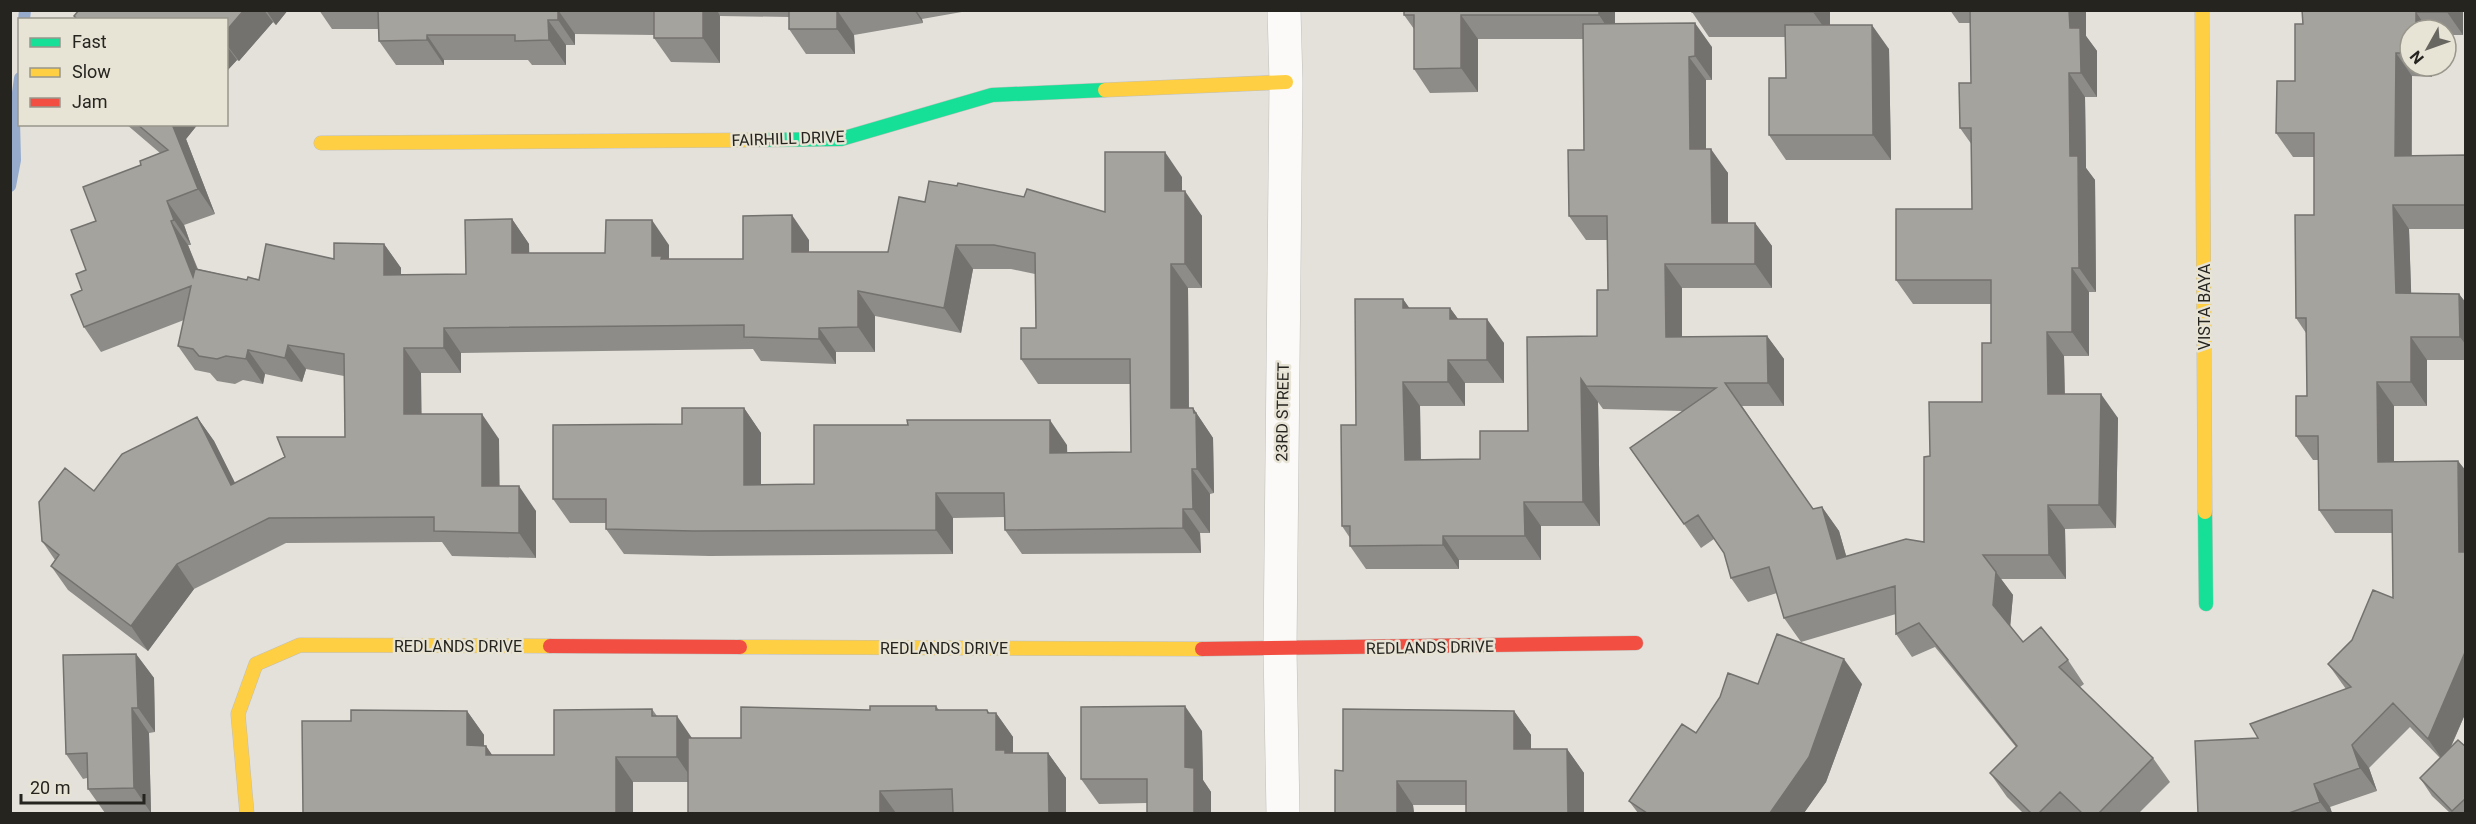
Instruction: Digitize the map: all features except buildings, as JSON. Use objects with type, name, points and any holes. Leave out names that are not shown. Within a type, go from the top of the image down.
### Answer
[{"type":"street","name":"23RD STREET","points":[[1283,813],[1280,649],[1286,82],[1284,10]]},
{"type":"street","name":"VISTA BAYA","points":[[2202,10],[2206,604]]},
{"type":"street","name":"FAIRHILL DRIVE","points":[[321,143],[841,139],[992,95],[1286,82]]},
{"type":"street","name":"REDLANDS DRIVE","points":[[247,813],[238,714],[256,664],[300,645],[1280,649],[1636,643]]},
{"type":"waterway","points":[[24,18],[25,10]]},
{"type":"waterway","points":[[10,186],[15,160],[14,121],[18,92]]},
{"type":"traffic: fast","points":[[752,140],[841,139],[992,95],[1105,90]]},
{"type":"traffic: fast","points":[[2205,512],[2206,604]]},
{"type":"traffic: slow","points":[[2202,10],[2205,512]]},
{"type":"traffic: slow","points":[[1105,90],[1286,82]]},
{"type":"traffic: slow","points":[[321,143],[752,140]]},
{"type":"traffic: slow","points":[[247,814],[238,714],[256,664],[300,645],[550,646]]},
{"type":"traffic: slow","points":[[740,647],[1202,649]]},
{"type":"traffic: jam","points":[[1202,649],[1636,643]]},
{"type":"traffic: jam","points":[[550,646],[740,647]]}]
